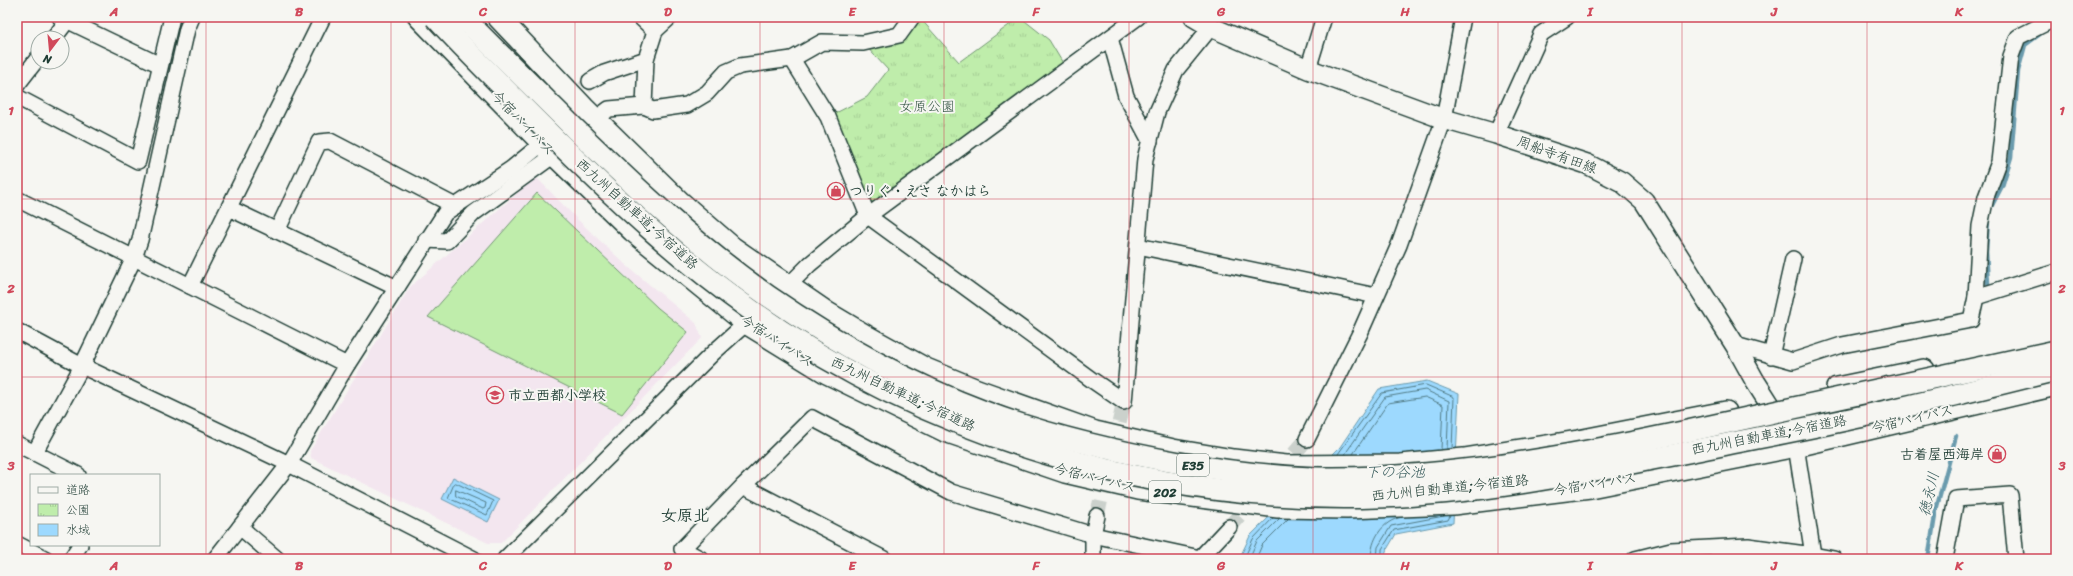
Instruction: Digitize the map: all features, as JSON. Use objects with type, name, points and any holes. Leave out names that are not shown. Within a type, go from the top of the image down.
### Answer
[{"type":"highway","name":"今宿バイパス","points":[[419,17],[546,151],[633,231],[749,321],[826,373],[952,434],[1065,472],[1138,489],[1278,507],[1346,508],[1453,504],[1590,487],[1796,446],[2056,385]]},
{"type":"highway","name":"西九州自動車道;今宿道路","points":[[435,17],[501,85],[653,232],[745,306],[802,344],[882,387],[979,430],[1035,450],[1142,477],[1243,492],[1313,497],[1379,497],[1448,491],[1529,481],[1638,462],[1866,416],[2056,370]]},
{"type":"highway","name":"西九州自動車道;今宿道路","points":[[463,17],[617,169],[669,217],[765,294],[813,326],[866,356],[926,387],[984,412],[1040,431],[1145,457],[1256,474],[1318,478],[1382,477],[1448,471],[1626,445],[2056,351]]},
{"type":"highway","points":[[498,17],[596,119],[680,202],[733,248],[788,286],[868,337],[926,369],[976,390],[1095,432],[1173,450],[1233,460],[1286,466],[1401,465],[1464,459],[1578,441],[1769,404],[2056,342]]},
{"type":"main road","name":"周船寺有田線","points":[[1194,17],[1211,27],[1308,69],[1444,119],[1496,134],[1587,164],[1622,182],[1644,201],[1735,345],[1769,404],[1796,446]]},
{"type":"street","points":[[17,97],[138,161],[172,17]]},
{"type":"street","points":[[35,452],[82,366],[134,258],[140,240],[187,29],[192,17]]},
{"type":"street","points":[[190,286],[323,17]]},
{"type":"street","points":[[640,17],[655,31]]},
{"type":"street","points":[[644,106],[646,59],[655,31],[670,17]]},
{"type":"street","points":[[596,119],[609,109],[644,106],[653,110],[687,105],[707,93],[726,72],[740,66],[792,59],[822,42],[863,43],[899,35],[912,17]]},
{"type":"street","points":[[505,559],[713,353],[788,286],[810,264],[868,216],[1138,17]]},
{"type":"street","points":[[1308,69],[1324,17]]},
{"type":"street","points":[[1307,439],[1399,246],[1444,119],[1463,17]]},
{"type":"street","points":[[1496,134],[1541,34],[1567,17]]},
{"type":"street","points":[[59,30],[66,18],[160,65]]},
{"type":"street","points":[[1735,345],[1793,361],[1842,345],[1970,320],[1976,297],[1980,226],[1986,196],[2000,162],[2010,56],[2018,37],[2056,18]]},
{"type":"street","points":[[792,59],[828,118],[868,216],[1124,402],[1145,159],[1157,112],[1176,70],[1211,27]]},
{"type":"street","points":[[1110,38],[1126,96],[1150,141]]},
{"type":"street","points":[[590,81],[604,73],[646,59]]},
{"type":"street","points":[[17,85],[30,68]]},
{"type":"street","points":[[277,231],[319,142],[330,141],[455,206]]},
{"type":"street","points":[[215,559],[289,464],[347,365],[426,240],[445,213],[511,169],[546,151]]},
{"type":"street","points":[[426,240],[447,241],[474,213],[546,151]]},
{"type":"street","points":[[17,199],[347,365]]},
{"type":"street","points":[[229,208],[397,288]]},
{"type":"street","points":[[1138,246],[1376,296]]},
{"type":"street","points":[[1771,356],[1793,259]]},
{"type":"street","points":[[1976,297],[2056,272]]},
{"type":"street","points":[[17,331],[82,366],[289,464],[474,559]]},
{"type":"street","points":[[701,559],[682,549],[812,418],[951,492],[1093,535],[1200,559],[1229,527]]},
{"type":"street","points":[[17,444],[76,474]]},
{"type":"street","points":[[1796,446],[1813,557]]},
{"type":"street","points":[[743,486],[884,559]]},
{"type":"street","points":[[1944,559],[1956,499],[2010,495],[2016,559]]},
{"type":"street","points":[[1093,559],[1093,535],[1097,516]]},
{"type":"street","points":[[240,527],[277,559]]},
{"type":"street","points":[[17,544],[46,559]]},
{"type":"street","points":[[71,559],[79,546]]},
{"type":"street","points":[[1635,559],[1671,550],[1748,546],[1834,559]]},
{"type":"shaded area","name":"市立西都小学校","points":[[536,177],[577,219],[627,266],[696,323],[702,338],[501,543],[488,543],[311,458],[310,451],[410,287]]},
{"type":"green space","name":"女原公園","points":[[919,17],[959,62],[1020,17],[1049,40],[1067,70],[868,216],[828,117],[867,97],[888,70],[863,43]]},
{"type":"green space","points":[[537,193],[658,308],[688,332],[622,414],[428,317]]},
{"type":"water","name":"下の谷池","points":[[1427,381],[1459,394],[1453,523],[1396,534],[1386,551],[1385,559],[1239,559],[1250,536],[1340,447],[1379,389]]},
{"type":"water","points":[[453,477],[499,500],[488,522],[442,499]]},
{"type":"waterway","points":[[1991,207],[2002,186],[2011,157],[2018,71],[2025,45],[2040,34]]},
{"type":"waterway","points":[[1988,220],[1986,252],[1988,283]]},
{"type":"waterway","name":"徳永川","points":[[1928,559],[1936,510],[1956,436]]},
{"type":"tunnel","points":[[556,124],[590,81]]},
{"type":"tunnel","points":[[1114,445],[1124,402]]},
{"type":"tunnel","points":[[1279,471],[1307,439]]},
{"type":"tunnel","points":[[1097,516],[1107,473]]},
{"type":"tunnel","points":[[1229,527],[1255,498]]},
{"type":"place","name":"つりぐ・えさ なかはら","points":[[836,191]]},
{"type":"place","name":"市立西都小学校","points":[[495,395]]},
{"type":"place","name":"古着屋西海岸","points":[[1997,454]]},
{"type":"district","name":"女原北","points":[[685,515]]}]
